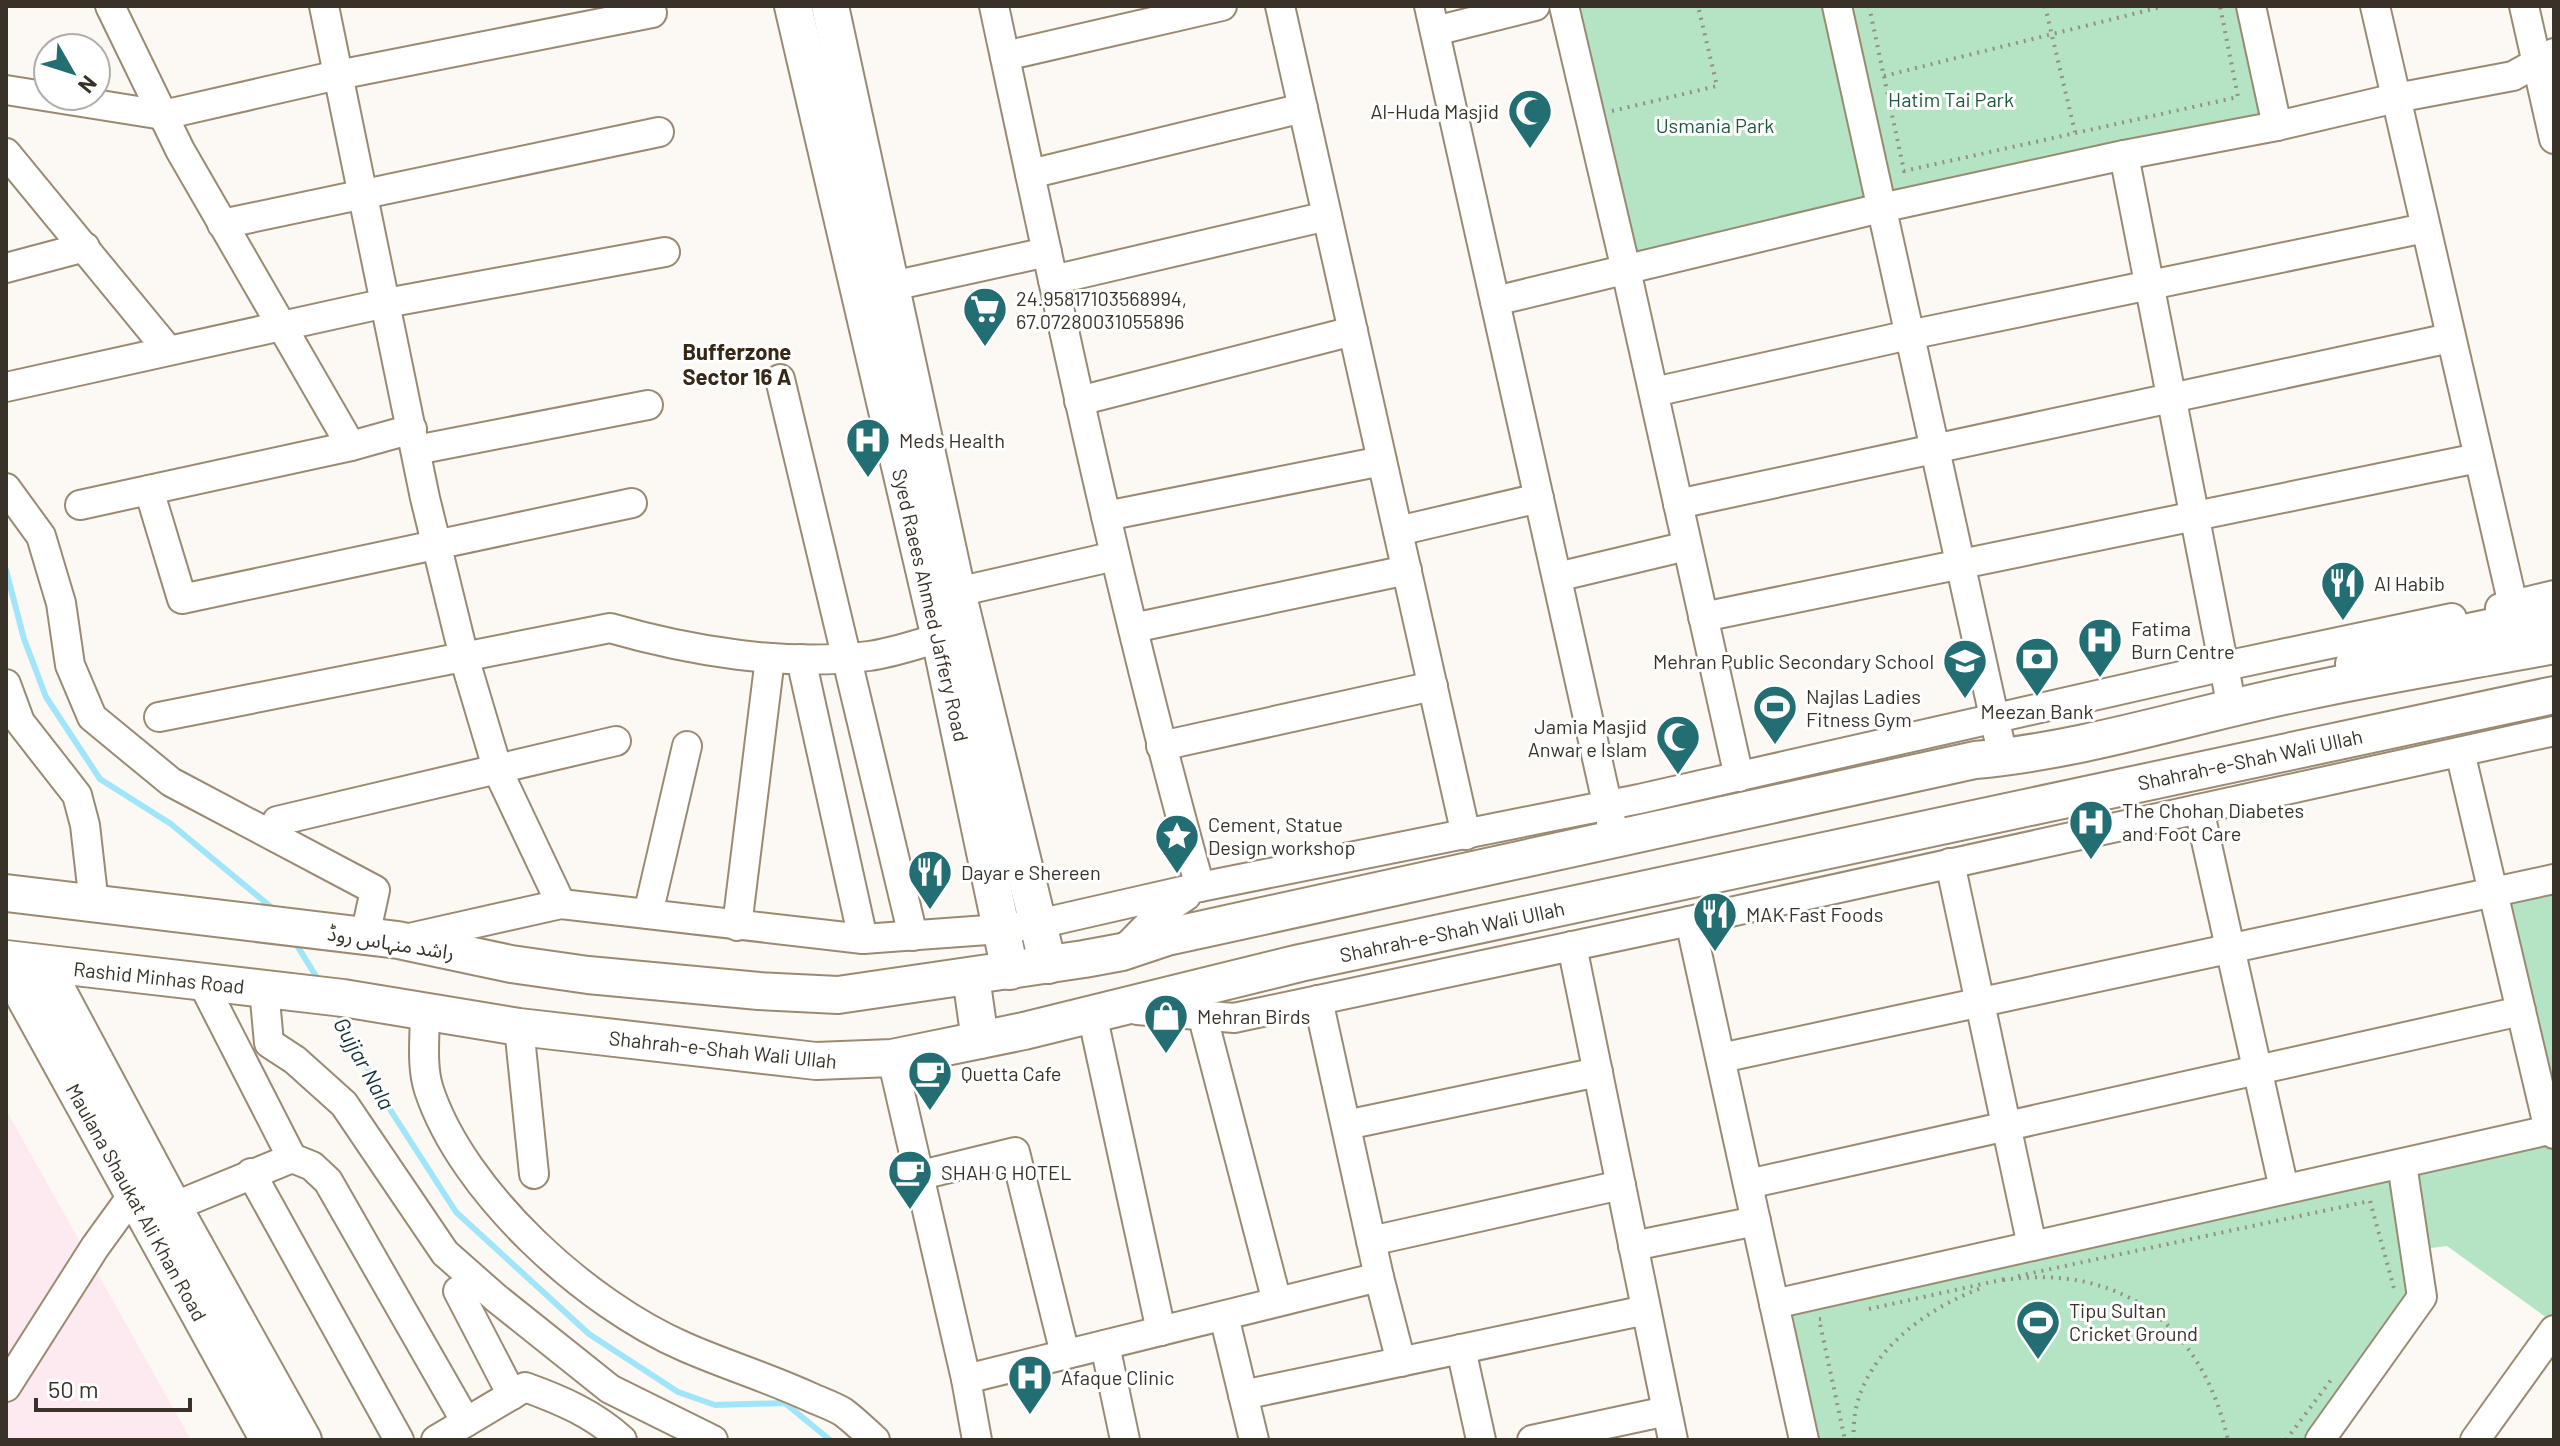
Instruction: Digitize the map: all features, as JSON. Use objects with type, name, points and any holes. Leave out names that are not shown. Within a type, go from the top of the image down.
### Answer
[{"type":"main road","name":"Syed Raees Ahmed Jaffery Road","points":[[793,6],[940,638],[1010,971]]},
{"type":"main road","name":"Syed Raees Ahmed Jaffery Road","points":[[830,6],[957,592],[1048,965]]},
{"type":"main road","points":[[2304,691],[2359,662],[2431,640],[2554,614]]},
{"type":"main road","points":[[980,1040],[971,977],[1122,952],[1167,937],[1612,823],[1795,783],[1990,759],[2114,735],[2304,691],[2554,645]]},
{"type":"main road","name":"Shahrah-e-Shah Wali Ullah","points":[[328,996],[519,1027],[816,1061],[892,1058],[1104,1012],[1300,963],[2554,695]]},
{"type":"main road","points":[[1988,815],[1990,759]]},
{"type":"main road","points":[[6,893],[94,904]]},
{"type":"main road","name":"راشد منہاس روڈ","points":[[94,904],[382,938],[511,964],[588,975],[759,991],[838,995],[971,977]]},
{"type":"main road","name":"Rashid Minhas Road","points":[[6,961],[328,996]]},
{"type":"main road","name":"Maulana Shaukat Ali Khan Road","points":[[6,961],[132,1196],[269,1440]]},
{"type":"main road","name":"Maulana Shaukat Ali Khan Road","points":[[43,964],[303,1440]]},
{"type":"street","points":[[110,6],[163,115],[222,224],[351,446]]},
{"type":"street","points":[[324,6],[437,547],[464,657],[498,771],[561,904]]},
{"type":"street","points":[[6,90],[163,115],[338,75],[652,13],[650,6]]},
{"type":"street","points":[[994,6],[1115,556],[1161,746],[1200,887]]},
{"type":"street","points":[[1005,56],[1222,6]]},
{"type":"street","points":[[1280,6],[1466,835]]},
{"type":"street","points":[[1535,6],[1432,18],[1612,823]]},
{"type":"street","points":[[1564,6],[1739,777]]},
{"type":"street","points":[[1837,6],[1994,721],[1990,759]]},
{"type":"street","points":[[2251,6],[2277,126]]},
{"type":"street","points":[[2375,6],[2513,605]]},
{"type":"street","points":[[2524,6],[2546,58],[2554,139]]},
{"type":"street","points":[[1495,301],[1881,208],[2513,76],[2546,58]]},
{"type":"street","points":[[1030,174],[1303,108]]},
{"type":"street","points":[[222,224],[659,132]]},
{"type":"street","points":[[6,153],[168,350]]},
{"type":"street","points":[[2124,155],[2232,708]]},
{"type":"street","points":[[1053,280],[1327,216]]},
{"type":"street","points":[[1654,392],[1909,335],[2425,228]]},
{"type":"street","points":[[6,268],[85,247]]},
{"type":"street","points":[[6,387],[386,303],[665,252]]},
{"type":"street","points":[[892,286],[1047,252]]},
{"type":"street","points":[[1079,401],[1353,331]]},
{"type":"street","points":[[1678,504],[2450,338]]},
{"type":"street","points":[[780,379],[913,936]]},
{"type":"street","points":[[80,505],[351,446],[414,440],[648,405]]},
{"type":"street","points":[[1703,617],[2478,458]]},
{"type":"street","points":[[1106,516],[1382,461]]},
{"type":"street","points":[[6,488],[41,536],[61,603],[70,665],[92,717],[171,782],[375,890],[382,938],[561,904],[863,939],[1038,924],[1200,887],[1466,835],[1612,823],[1739,777],[1795,783],[1994,721],[2225,666],[2554,595]]},
{"type":"street","points":[[149,490],[182,599],[632,503]]},
{"type":"street","points":[[1398,531],[1539,498]]},
{"type":"street","points":[[1557,577],[1687,546]]},
{"type":"street","points":[[957,592],[1115,556]]},
{"type":"street","points":[[1133,628],[1407,570]]},
{"type":"street","points":[[159,717],[610,628],[661,643],[770,658],[801,659],[870,656],[940,638]]},
{"type":"street","points":[[737,926],[770,658]]},
{"type":"street","points":[[801,659],[863,939]]},
{"type":"street","points":[[6,684],[20,722],[77,795],[85,825],[94,904]]},
{"type":"street","points":[[1161,746],[1433,686]]},
{"type":"street","points":[[2105,696],[2114,735]]},
{"type":"street","points":[[1161,1331],[1104,1012],[1202,1014],[1234,1018],[2554,731]]},
{"type":"street","points":[[277,821],[616,741]]},
{"type":"street","points":[[648,914],[687,746]]},
{"type":"street","points":[[1774,1304],[2551,1132],[2460,752]]},
{"type":"street","points":[[2199,809],[2284,1189]]},
{"type":"street","points":[[1950,863],[2032,1246]]},
{"type":"street","points":[[1721,1058],[2554,879]]},
{"type":"street","points":[[1122,952],[1158,915],[1200,887]]},
{"type":"street","points":[[1690,921],[1804,1440]]},
{"type":"street","points":[[1572,946],[1673,1440]]},
{"type":"street","points":[[202,982],[292,1158],[312,1166],[328,1181],[450,1434],[525,1387],[569,1402],[608,1427],[622,1440]]},
{"type":"street","points":[[264,989],[269,1043],[295,1060],[344,1104],[445,1253],[610,1389],[713,1440]]},
{"type":"street","points":[[1318,1000],[1379,1277],[1401,1362]]},
{"type":"street","points":[[425,1011],[428,1088],[451,1143],[501,1207],[541,1250],[615,1309],[683,1346],[782,1384],[841,1411],[875,1440]]},
{"type":"street","points":[[1748,1184],[2521,1011]]},
{"type":"street","points":[[1202,1014],[1277,1302]]},
{"type":"street","points":[[519,1027],[534,1174]]},
{"type":"street","points":[[892,1058],[966,1379],[977,1440]]},
{"type":"street","points":[[1346,1125],[1598,1072]]},
{"type":"street","points":[[917,1176],[1015,1152],[1065,1354]]},
{"type":"street","points":[[173,1207],[292,1158]]},
{"type":"street","points":[[2327,1437],[2422,1297],[2402,1164]]},
{"type":"street","points":[[251,1173],[399,1440]]},
{"type":"street","points":[[1371,1241],[1621,1185]]},
{"type":"street","points":[[6,1387],[95,1247],[132,1196]]},
{"type":"street","points":[[1633,1246],[1756,1221]]},
{"type":"street","points":[[966,1379],[1379,1277]]},
{"type":"street","points":[[458,1291],[512,1395]]},
{"type":"street","points":[[1243,1395],[1646,1310]]},
{"type":"street","points":[[1224,1316],[1254,1440]]},
{"type":"street","points":[[2475,1440],[2554,1330]]},
{"type":"street","points":[[1105,1345],[1125,1440]]},
{"type":"street","points":[[1461,1349],[1481,1440]]},
{"type":"street","points":[[1532,1440],[1667,1411]]},
{"type":"path","points":[[1590,117],[1717,86],[1698,6]]},
{"type":"path","points":[[1869,6],[1904,171],[2238,97],[2220,6]]},
{"type":"path","points":[[2045,6],[2075,133]]},
{"type":"path","points":[[1884,76],[2165,6]]},
{"type":"path","points":[[1863,1311],[2370,1201],[2395,1293]]},
{"type":"path","points":[[1854,1440],[1854,1412],[1871,1371],[1922,1318],[1954,1298],[2006,1279],[2079,1278],[2110,1287],[2137,1302],[2166,1323],[2189,1347],[2207,1376],[2220,1407],[2228,1440]]},
{"type":"path","points":[[1834,1316],[1819,1319],[1845,1440]]},
{"type":"path","points":[[2286,1440],[2332,1379]]},
{"type":"shaded area","points":[[6,1110],[191,1440],[6,1440]]},
{"type":"green space","points":[[1564,6],[2251,6],[2275,122],[1626,270]]},
{"type":"green space","points":[[2554,879],[2554,1323],[2447,1246],[2416,1250],[2422,1297],[2320,1440],[1804,1440],[1774,1304],[2548,1130],[2501,890]]},
{"type":"waterway","name":"Gujjar Nala","points":[[6,570],[24,639],[46,697],[100,779],[171,824],[277,912]]},
{"type":"waterway","name":"Gujjar Nala","points":[[293,939],[319,981]]},
{"type":"waterway","name":"Gujjar Nala","points":[[337,1011],[391,1111],[456,1212],[589,1334],[678,1392],[715,1405],[785,1403],[830,1440]]},
{"type":"place","name":"Al-Huda Masjid","points":[[1530,150]]},
{"type":"place","name":"24.95817103568994, 67.07280031055896","points":[[985,348]]},
{"type":"place","name":"Meds Health","points":[[868,479]]},
{"type":"place","name":"Al Habib","points":[[2343,622]]},
{"type":"place","name":"Fatima Burn Centre","points":[[2100,679]]},
{"type":"place","name":"Meezan Bank","points":[[2037,698]]},
{"type":"place","name":"Mehran Public Secondary School","points":[[1965,700]]},
{"type":"place","name":"Najlas Ladies Fitness Gym","points":[[1775,746]]},
{"type":"place","name":"Jamia Masjid Anwar e Islam","points":[[1678,776]]},
{"type":"place","name":"The Chohan Diabetes and Foot Care","points":[[2091,861]]},
{"type":"place","name":"Cement, Statue Design workshop","points":[[1177,875]]},
{"type":"place","name":"Dayar e Shereen","points":[[930,911]]},
{"type":"place","name":"MAK Fast Foods","points":[[1715,953]]},
{"type":"place","name":"Mehran Birds","points":[[1166,1055]]},
{"type":"place","name":"Quetta Cafe","points":[[930,1112]]},
{"type":"place","name":"SHAH G HOTEL","points":[[910,1211]]},
{"type":"place","name":"Tipu Sultan Cricket Ground","points":[[2038,1361]]},
{"type":"place","name":"Afaque Clinic","points":[[1030,1416]]},
{"type":"district","name":"Bufferzone Sector 16 A","points":[[737,364]]},
{"type":"park label","name":"Hatim Tai Park","points":[[1951,99]]},
{"type":"park label","name":"Usmania Park","points":[[1715,125]]}]
